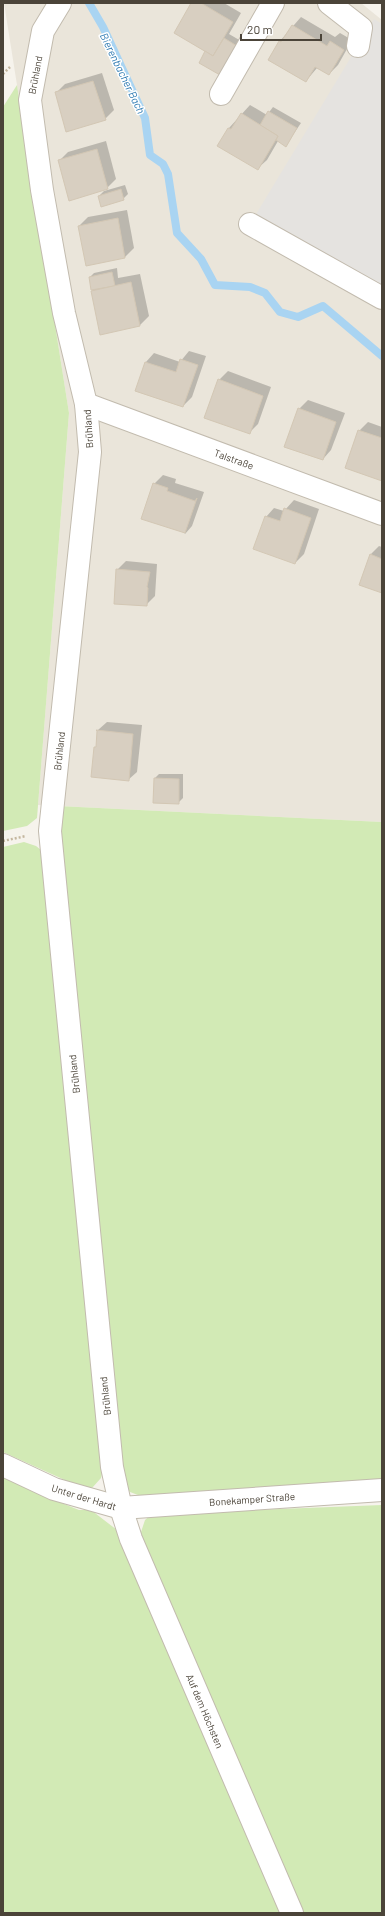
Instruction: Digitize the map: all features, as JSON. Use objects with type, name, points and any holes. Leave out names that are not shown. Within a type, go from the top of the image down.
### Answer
[{"type":"street","name":"Brühland","points":[[60,3],[44,31],[30,100],[42,190],[63,305],[86,404],[90,452],[50,831],[112,1466],[121,1508]]},
{"type":"street","points":[[221,94],[273,3]]},
{"type":"street","points":[[329,3],[361,28],[358,46]]},
{"type":"street","points":[[250,224],[382,298]]},
{"type":"street","name":"Talstraße","points":[[86,404],[382,514]]},
{"type":"street","name":"Unter der Hardt","points":[[3,1464],[54,1489],[121,1508]]},
{"type":"street","name":"Bonekamper Straße","points":[[121,1508],[382,1490]]},
{"type":"street","name":"Auf dem Höchsten","points":[[121,1508],[131,1539],[292,1913]]},
{"type":"shaded area","points":[[4,3],[361,3],[382,20],[382,822],[38,805],[69,413]]},
{"type":"shaded area","points":[[374,19],[382,24],[382,298],[250,224]]},
{"type":"green space","points":[[17,85],[69,413],[37,818],[27,826],[3,831],[3,107]]},
{"type":"green space","points":[[58,806],[382,822],[382,1485],[146,1498],[130,1492],[123,1484]]},
{"type":"green space","points":[[24,842],[36,846],[46,854],[104,1463],[101,1478],[92,1488],[78,1486],[3,1452],[3,847]]},
{"type":"green space","points":[[3,1472],[34,1486],[64,1504],[79,1510],[91,1510],[117,1530],[288,1913],[3,1913]]},
{"type":"green space","points":[[382,1505],[382,1913],[299,1913],[139,1538],[145,1520],[152,1514]]},
{"type":"building","points":[[191,3],[201,3],[233,22],[213,56],[174,33]]},
{"type":"building","points":[[292,25],[327,46],[330,41],[344,50],[329,75],[315,67],[306,82],[268,60],[279,41],[281,42]]},
{"type":"building","points":[[224,38],[237,46],[220,75],[199,63],[205,51],[213,56]]},
{"type":"building","points":[[93,81],[106,120],[66,132],[55,92]]},
{"type":"building","points":[[268,111],[297,128],[286,147],[276,140],[278,136],[260,125]]},
{"type":"building","points":[[241,113],[278,136],[258,170],[217,146],[228,128],[231,129]]},
{"type":"building","points":[[97,149],[108,189],[69,201],[58,160]]},
{"type":"building","points":[[121,189],[124,200],[101,207],[98,196]]},
{"type":"building","points":[[118,218],[125,258],[86,266],[78,226]]},
{"type":"building","points":[[112,272],[115,286],[91,290],[89,277]]},
{"type":"building","points":[[131,282],[140,326],[100,335],[91,291]]},
{"type":"building","points":[[180,359],[198,365],[183,407],[135,391],[145,362],[176,372]]},
{"type":"building","points":[[218,379],[263,396],[250,434],[204,418]]},
{"type":"building","points":[[298,408],[336,422],[323,460],[284,447]]},
{"type":"building","points":[[358,430],[382,438],[382,481],[345,468]]},
{"type":"building","points":[[153,483],[168,488],[167,491],[195,501],[197,498],[185,533],[141,519]]},
{"type":"building","points":[[284,508],[311,518],[295,564],[253,549],[265,516],[280,521]]},
{"type":"building","points":[[370,554],[382,559],[382,593],[359,585]]},
{"type":"building","points":[[116,569],[150,572],[147,587],[147,606],[114,604]]},
{"type":"building","points":[[96,730],[133,734],[129,781],[91,777],[94,747],[96,747]]},
{"type":"building","points":[[154,778],[179,779],[179,804],[153,803]]},
{"type":"waterway","name":"Bierenbacher Bach","points":[[89,3],[103,27],[145,118],[150,155],[163,164],[168,174],[177,233],[201,259],[215,285],[250,287],[265,293],[280,312],[298,317],[323,306],[382,356]]}]
